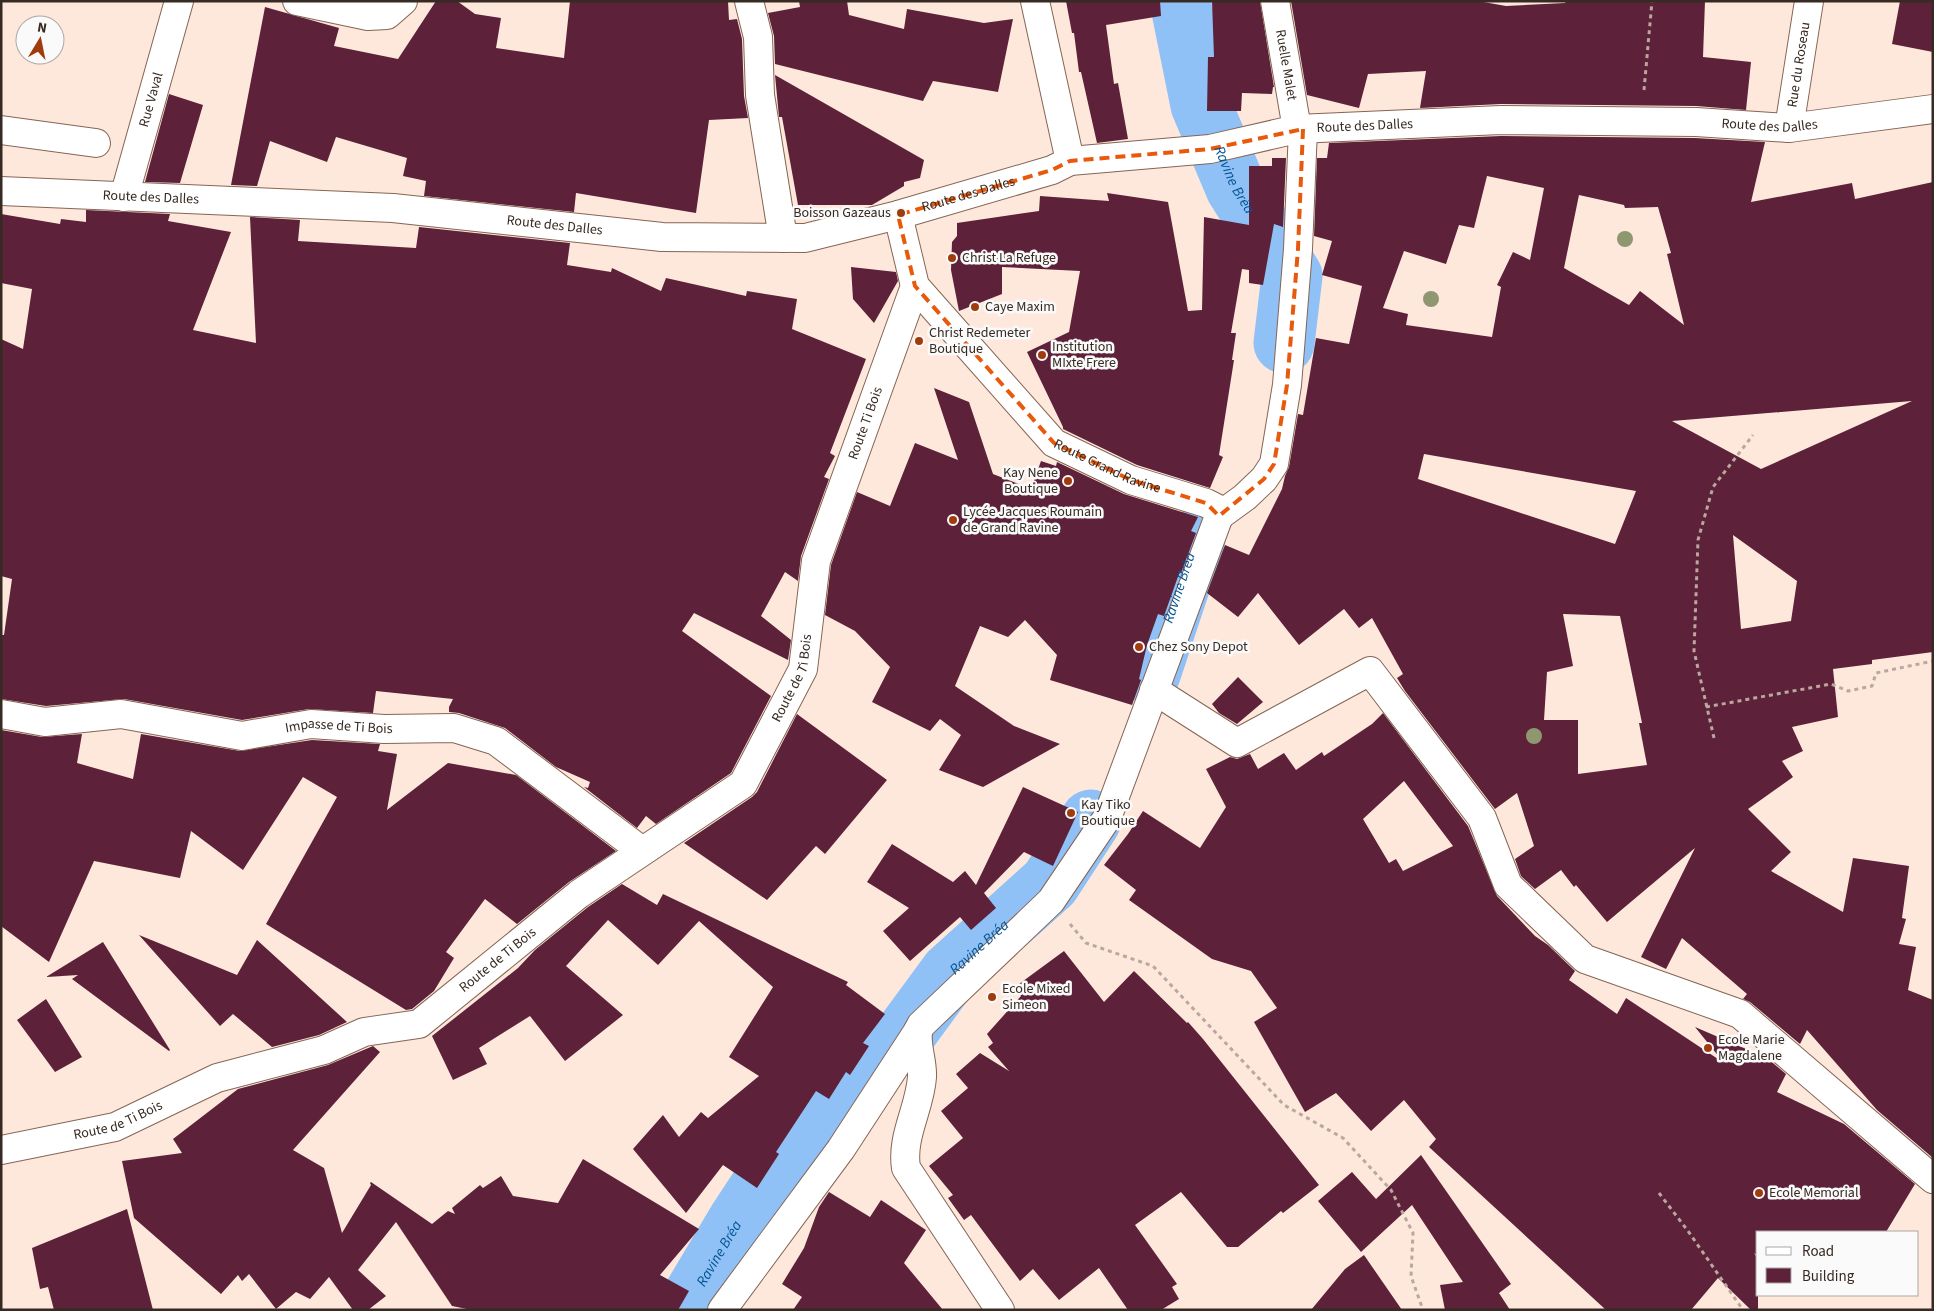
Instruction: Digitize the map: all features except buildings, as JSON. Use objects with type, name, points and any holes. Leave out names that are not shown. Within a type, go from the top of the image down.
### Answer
[{"type":"street","name":"Rue Vaval","points":[[124,197],[179,1]]},
{"type":"street","points":[[312,3],[368,16],[387,15],[403,1]]},
{"type":"street","points":[[749,1],[758,36],[760,94],[783,238]]},
{"type":"street","points":[[1035,1],[1070,161]]},
{"type":"street","name":"Ruelle Malet","points":[[1219,516],[1245,497],[1264,479],[1274,464],[1288,385],[1298,249],[1300,129],[1275,1]]},
{"type":"street","name":"Rue du Roseau","points":[[1789,128],[1808,1]]},
{"type":"street","name":"Route des Dalles","points":[[1,191],[394,208],[662,237],[805,238],[898,215],[1052,170],[1070,161],[1210,149],[1300,129],[1501,120],[1663,122],[1789,128],[1933,109]]},
{"type":"street","points":[[1,130],[96,143]]},
{"type":"street","name":"Route Grand Ravine","points":[[898,215],[915,286],[1054,443],[1131,480],[1206,503],[1216,508],[1219,516]]},
{"type":"street","name":"Route Ti Bois","points":[[816,561],[915,286]]},
{"type":"street","points":[[722,1310],[841,1149],[921,1025],[1051,902],[1107,818],[1219,516]]},
{"type":"street","name":"Route de Ti Bois","points":[[1,1150],[115,1127],[218,1078],[324,1050],[364,1032],[419,1024],[579,894],[743,784],[803,669],[816,561]]},
{"type":"street","points":[[1154,690],[1237,742],[1370,672],[1482,818],[1508,885],[1585,959],[1740,1014],[1933,1179]]},
{"type":"street","name":"Impasse de Ti Bois","points":[[1,714],[45,722],[121,714],[242,736],[311,724],[384,729],[454,728],[496,741],[642,851]]},
{"type":"street","points":[[918,1031],[922,1080],[906,1144],[904,1158],[906,1168],[1000,1310]]},
{"type":"path","points":[[1652,1],[1643,101],[1663,122]]},
{"type":"path","points":[[1714,738],[1694,651],[1698,540],[1713,487],[1753,435]]},
{"type":"path","points":[[1706,707],[1831,684],[1848,691],[1864,688],[1872,686],[1876,673],[1933,661]]},
{"type":"path","points":[[1051,902],[1086,944],[1153,966],[1284,1105],[1343,1138],[1391,1190],[1413,1233],[1411,1276],[1423,1310]]},
{"type":"path","points":[[1659,1193],[1743,1310]]},
{"type":"highlighted area","points":[[1303,129],[1298,249],[1287,385],[1274,464],[1264,479],[1219,516],[1206,503],[1131,480],[1054,443],[915,286],[898,215],[1052,170],[1070,161],[1210,149]]},
{"type":"waterway","name":"Ravine Bréa","points":[[1180,1],[1201,105],[1236,188],[1292,276],[1284,343]]},
{"type":"waterway","name":"Ravine Bréa","points":[[1150,674],[1195,539]]},
{"type":"waterway","name":"Ravine Bréa","points":[[685,1310],[738,1221],[792,1139],[903,1037],[950,973],[1050,883],[1091,820]]},
{"type":"place","name":"Boisson Gazeaus","points":[[901,213]]},
{"type":"place","name":"Christ La Refuge","points":[[952,258]]},
{"type":"place","name":"Caye Maxim","points":[[975,307]]},
{"type":"place","name":"Christ Redemeter Boutique","points":[[919,341]]},
{"type":"place","name":"Institution MIxte Frere","points":[[1042,355]]},
{"type":"place","name":"Kay Nene Boutique","points":[[1068,481]]},
{"type":"place","name":"Lycée Jacques Roumain de Grand Ravine","points":[[953,520]]},
{"type":"place","name":"Chez Sony Depot","points":[[1139,647]]},
{"type":"place","name":"Kay Tiko Boutique","points":[[1071,813]]},
{"type":"place","name":"Ecole Mixed Simeon","points":[[992,997]]},
{"type":"place","name":"Ecole Marie Magdalene","points":[[1708,1048]]},
{"type":"place","name":"Ecole Memorial","points":[[1759,1193]]}]
